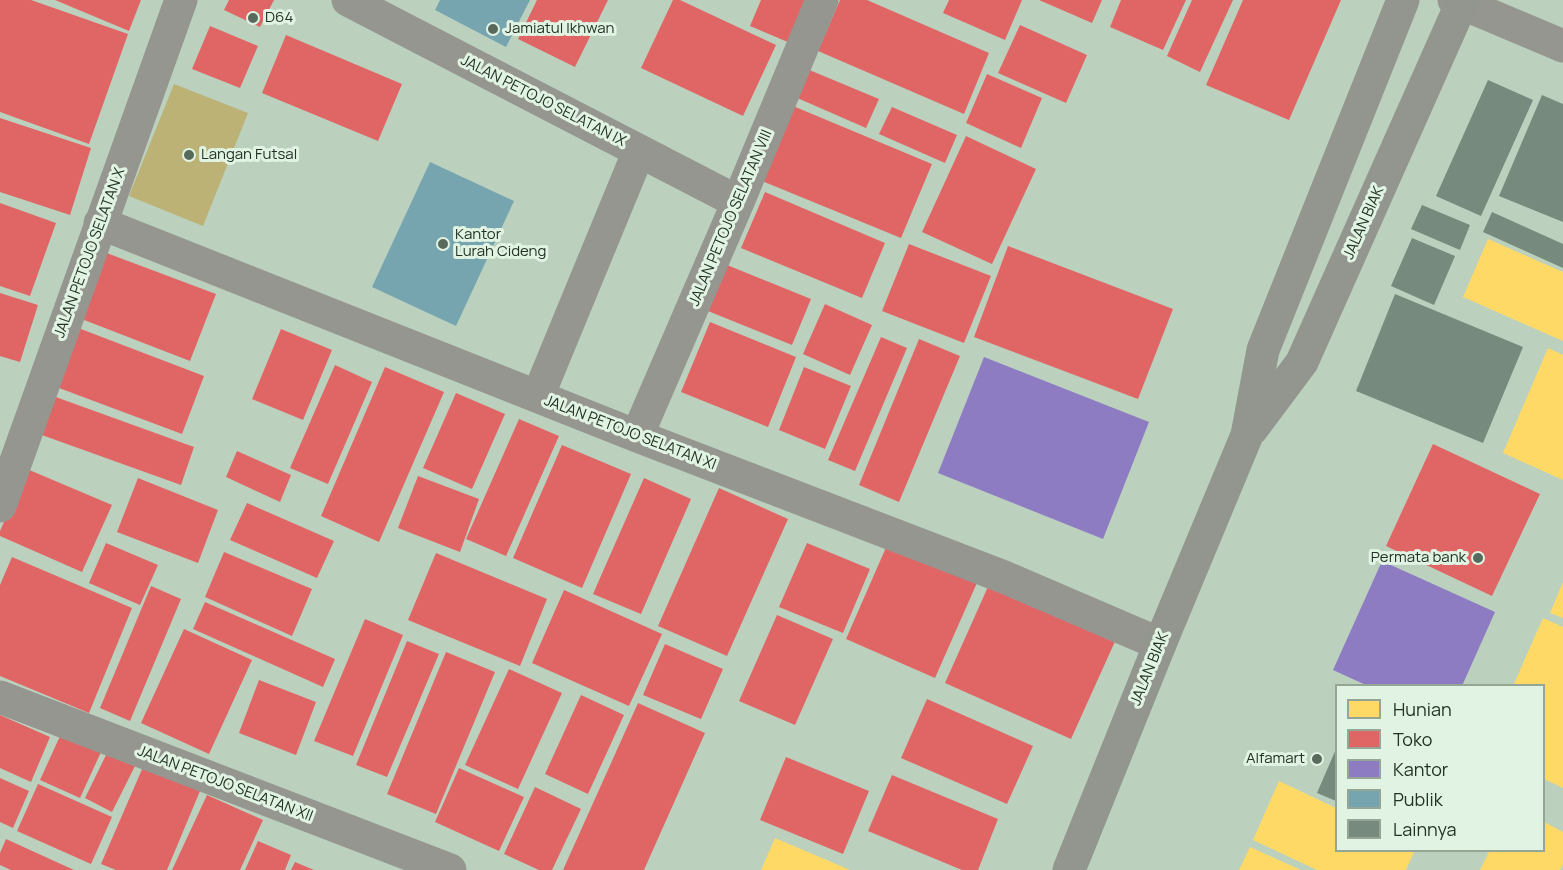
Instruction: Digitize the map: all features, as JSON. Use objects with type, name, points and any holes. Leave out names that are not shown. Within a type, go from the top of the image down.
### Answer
[{"type":"main road","name":"JALAN BIAK","points":[[1069,870],[1247,435],[1263,350],[1403,0]]},
{"type":"main road","name":"JALAN BIAK","points":[[1247,435],[1302,362],[1460,1]]},
{"type":"street","name":"JALAN PETOJO SELATAN X","points":[[0,506],[181,0]]},
{"type":"street","name":"JALAN PETOJO SELATAN IX","points":[[348,0],[738,202]]},
{"type":"street","name":"JALAN PETOJO SELATAN VIII","points":[[637,436],[822,0]]},
{"type":"street","points":[[1460,1],[1563,46]]},
{"type":"street","points":[[538,396],[639,151]]},
{"type":"street","name":"JALAN PETOJO SELATAN XI","points":[[100,223],[637,436],[1004,577],[1160,644]]},
{"type":"street","name":"JALAN PETOJO SELATAN XII","points":[[0,697],[450,870]]},
{"type":"shaded area","name":"Langan Futsal","points":[[174,84],[248,113],[203,226],[129,196]]},
{"type":"building: Hunian","points":[[1488,239],[1563,272],[1563,341],[1463,297]]},
{"type":"building: Hunian","points":[[1548,348],[1563,355],[1563,480],[1503,453]]},
{"type":"building: Hunian","points":[[1563,582],[1563,618],[1550,613]]},
{"type":"building: Hunian","points":[[1543,618],[1563,627],[1563,788],[1545,779],[1545,684],[1514,684]]},
{"type":"building: Hunian","points":[[1279,781],[1335,808],[1335,852],[1414,852],[1406,870],[1317,870],[1253,840]]},
{"type":"building: Hunian","points":[[1545,823],[1563,832],[1563,864],[1560,870],[1480,870],[1489,852],[1545,852]]},
{"type":"building: Hunian","points":[[775,838],[850,870],[761,870]]},
{"type":"building: Hunian","points":[[1250,847],[1301,870],[1239,870]]},
{"type":"building: Toko","points":[[0,0],[31,0],[128,34],[89,144],[0,112]]},
{"type":"building: Toko","points":[[55,0],[141,0],[129,31]]},
{"type":"building: Toko","name":"D64","points":[[229,0],[274,0],[260,27],[224,10]]},
{"type":"building: Toko","points":[[537,0],[608,0],[575,67],[518,39]]},
{"type":"building: Toko","points":[[673,0],[680,0],[776,45],[743,116],[641,68]]},
{"type":"building: Toko","points":[[761,0],[808,0],[790,43],[750,26]]},
{"type":"building: Toko","points":[[840,0],[867,0],[989,53],[964,114],[818,51]]},
{"type":"building: Toko","points":[[949,0],[1022,0],[1005,40],[943,13]]},
{"type":"building: Toko","points":[[1039,0],[1102,0],[1092,23]]},
{"type":"building: Toko","points":[[1121,0],[1186,0],[1163,50],[1110,27]]},
{"type":"building: Toko","points":[[1192,0],[1233,0],[1200,72],[1167,56]]},
{"type":"building: Toko","points":[[1243,0],[1341,0],[1289,120],[1206,85]]},
{"type":"building: Toko","points":[[1020,25],[1087,55],[1066,103],[998,73]]},
{"type":"building: Toko","points":[[210,26],[258,46],[240,88],[192,69]]},
{"type":"building: Toko","points":[[286,35],[402,84],[378,141],[262,93]]},
{"type":"building: Toko","points":[[807,69],[879,99],[866,128],[795,97]]},
{"type":"building: Toko","points":[[987,74],[1042,98],[1021,148],[966,123]]},
{"type":"building: Toko","points":[[793,106],[932,164],[901,238],[762,181]]},
{"type":"building: Toko","points":[[892,107],[957,135],[945,163],[879,134]]},
{"type":"building: Toko","points":[[0,118],[91,148],[70,215],[0,192]]},
{"type":"building: Toko","points":[[966,136],[1036,169],[992,264],[922,232]]},
{"type":"building: Toko","points":[[765,192],[885,243],[862,298],[741,248]]},
{"type":"building: Toko","points":[[0,203],[56,223],[30,296],[0,286]]},
{"type":"building: Toko","points":[[909,244],[991,276],[964,343],[882,311]]},
{"type":"building: Toko","points":[[1008,246],[1173,309],[1138,399],[974,337]]},
{"type":"building: Toko","points":[[104,252],[216,294],[190,361],[79,318]]},
{"type":"building: Toko","points":[[727,265],[811,299],[792,345],[708,311]]},
{"type":"building: Toko","points":[[0,293],[38,305],[20,362],[0,356]]},
{"type":"building: Toko","points":[[825,304],[872,325],[850,375],[803,354]]},
{"type":"building: Toko","points":[[710,322],[796,357],[768,427],[681,392]]},
{"type":"building: Toko","points":[[73,326],[204,376],[182,434],[51,385]]},
{"type":"building: Toko","points":[[281,329],[332,350],[303,420],[252,399]]},
{"type":"building: Toko","points":[[881,337],[907,348],[855,471],[828,460]]},
{"type":"building: Toko","points":[[919,339],[960,356],[899,502],[859,485]]},
{"type":"building: Toko","points":[[335,365],[372,382],[328,484],[290,468]]},
{"type":"building: Toko","points":[[385,367],[444,392],[379,542],[321,516]]},
{"type":"building: Toko","points":[[804,367],[851,386],[825,449],[779,430]]},
{"type":"building: Toko","points":[[456,393],[505,414],[472,489],[423,468]]},
{"type":"building: Toko","points":[[53,396],[194,447],[181,485],[39,434]]},
{"type":"building: Toko","points":[[519,419],[559,436],[506,556],[466,539]]},
{"type":"building: Toko","points":[[1433,444],[1540,494],[1492,596],[1386,546]]},
{"type":"building: Toko","points":[[562,445],[631,474],[582,588],[513,558]]},
{"type":"building: Toko","points":[[237,451],[291,475],[280,502],[226,477]]},
{"type":"building: Toko","points":[[27,469],[112,505],[82,572],[0,536],[0,531]]},
{"type":"building: Toko","points":[[418,476],[479,499],[460,552],[398,528]]},
{"type":"building: Toko","points":[[138,478],[218,510],[198,563],[117,532]]},
{"type":"building: Toko","points":[[644,478],[691,499],[641,614],[593,594]]},
{"type":"building: Toko","points":[[719,488],[788,519],[727,656],[658,626]]},
{"type":"building: Toko","points":[[247,503],[334,541],[317,578],[230,540]]},
{"type":"building: Toko","points":[[891,536],[980,576],[935,678],[846,639]]},
{"type":"building: Toko","points":[[106,543],[158,565],[140,605],[89,583]]},
{"type":"building: Toko","points":[[807,543],[870,569],[843,633],[779,607]]},
{"type":"building: Toko","points":[[224,552],[312,589],[292,636],[205,597]]},
{"type":"building: Toko","points":[[436,553],[547,599],[520,666],[408,620]]},
{"type":"building: Toko","points":[[12,557],[132,608],[89,713],[0,676],[0,585]]},
{"type":"building: Toko","points":[[991,580],[1117,637],[1071,739],[945,683]]},
{"type":"building: Toko","points":[[151,586],[181,599],[130,721],[100,708]]},
{"type":"building: Toko","points":[[564,590],[662,634],[629,706],[532,663]]},
{"type":"building: Toko","points":[[205,602],[335,659],[323,687],[193,629]]},
{"type":"building: Toko","points":[[777,615],[833,639],[795,725],[739,701]]},
{"type":"building: Toko","points":[[365,619],[403,635],[353,756],[314,741]]},
{"type":"building: Toko","points":[[184,629],[252,660],[209,754],[141,723]]},
{"type":"building: Toko","points":[[407,641],[439,654],[387,777],[356,765]]},
{"type":"building: Toko","points":[[665,644],[723,669],[701,719],[643,695]]},
{"type":"building: Toko","points":[[446,652],[495,672],[436,814],[387,794]]},
{"type":"building: Toko","points":[[509,669],[562,693],[518,789],[465,765]]},
{"type":"building: Toko","points":[[259,680],[316,702],[296,755],[239,733]]},
{"type":"building: Toko","points":[[581,695],[624,715],[588,794],[545,774]]},
{"type":"building: Toko","points":[[927,699],[1033,746],[1007,804],[901,758]]},
{"type":"building: Toko","points":[[638,703],[705,733],[644,870],[563,870]]},
{"type":"building: Toko","points":[[0,715],[50,737],[31,782],[0,768]]},
{"type":"building: Toko","points":[[61,734],[101,752],[80,798],[40,780]]},
{"type":"building: Toko","points":[[107,753],[135,766],[112,812],[85,798]]},
{"type":"building: Toko","points":[[786,757],[869,791],[843,854],[760,820]]},
{"type":"building: Toko","points":[[143,767],[200,791],[167,870],[116,870],[101,864]]},
{"type":"building: Toko","points":[[459,768],[524,797],[499,851],[435,822]]},
{"type":"building: Toko","points":[[892,775],[998,819],[978,870],[962,870],[868,831]]},
{"type":"building: Toko","points":[[0,778],[29,791],[13,828],[0,822]]},
{"type":"building: Toko","points":[[38,784],[112,817],[91,864],[17,831]]},
{"type":"building: Toko","points":[[535,787],[581,809],[552,870],[539,870],[504,854]]},
{"type":"building: Toko","points":[[207,795],[263,820],[240,870],[172,870]]},
{"type":"building: Toko","points":[[6,839],[74,870],[11,870],[0,865],[0,853]]},
{"type":"building: Toko","points":[[258,841],[291,855],[285,870],[245,870]]},
{"type":"building: Toko","points":[[295,862],[314,870],[291,870]]},
{"type":"building: Kantor","points":[[984,357],[1149,422],[1103,539],[938,473]]},
{"type":"building: Kantor","points":[[1382,561],[1495,612],[1463,684],[1364,684],[1333,670]]},
{"type":"building: Publik","name":"Jamiatul Ikhwan","points":[[440,0],[530,0],[506,47],[435,10]]},
{"type":"building: Publik","name":"Kantor Lurah Cideng","points":[[430,162],[514,201],[456,326],[372,287]]},
{"type":"building: Lainnya","points":[[1488,80],[1533,100],[1481,216],[1436,196]]},
{"type":"building: Lainnya","points":[[1542,95],[1563,104],[1563,222],[1499,196]]},
{"type":"building: Lainnya","points":[[1422,205],[1470,225],[1460,250],[1411,229]]},
{"type":"building: Lainnya","points":[[1492,212],[1563,244],[1563,268],[1483,232]]},
{"type":"building: Lainnya","points":[[1412,238],[1455,256],[1434,305],[1391,286]]},
{"type":"building: Lainnya","points":[[1395,294],[1523,347],[1483,443],[1356,391]]},
{"type":"building: Lainnya","points":[[1335,751],[1335,801],[1317,793]]},
{"type":"place","name":"D64","points":[[253,18]]},
{"type":"place","name":"Jamiatul Ikhwan","points":[[493,29]]},
{"type":"place","name":"Langan Futsal","points":[[189,155]]},
{"type":"place","name":"Kantor Lurah Cideng","points":[[443,244]]},
{"type":"place","name":"Permata bank","points":[[1478,558]]},
{"type":"place","name":"Alfamart","points":[[1317,759]]}]
